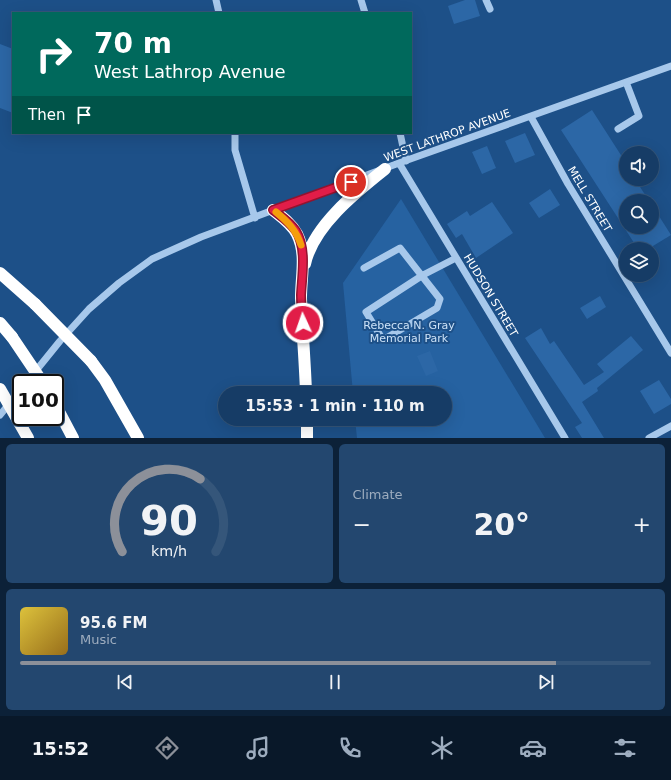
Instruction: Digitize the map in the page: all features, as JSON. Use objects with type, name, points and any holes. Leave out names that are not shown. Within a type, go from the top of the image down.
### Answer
[{"type":"highway","points":[[306,386],[301,296],[306,256],[328,220],[356,192],[385,169]]},
{"type":"highway","points":[[273,210],[289,223],[297,233],[302,247],[303,273]]},
{"type":"highway","points":[[0,273],[35,304],[91,360],[105,380],[138,438]]},
{"type":"highway","points":[[0,323],[12,337],[37,374]]},
{"type":"highway","points":[[0,389],[28,438]]},
{"type":"highway","points":[[64,420],[73,438]]},
{"type":"highway","points":[[307,426],[307,438]]},
{"type":"street","points":[[216,0],[219,12]]},
{"type":"street","points":[[360,0],[365,12]]},
{"type":"street","points":[[486,0],[490,9]]},
{"type":"street","name":"WEST LATHROP AVENUE","points":[[33,374],[89,309],[119,283],[152,259],[201,237],[273,210],[670,67]]},
{"type":"street","points":[[618,129],[639,116],[626,82]]},
{"type":"street","name":"MELL STREET","points":[[531,117],[568,184],[671,354]]},
{"type":"street","points":[[235,134],[235,150],[255,218]]},
{"type":"street","name":"HUDSON STREET","points":[[400,134],[403,162],[456,258],[564,438]]},
{"type":"street","points":[[364,268],[400,248],[423,275],[440,299],[437,308],[383,340],[366,312],[423,275],[456,258]]},
{"type":"street","points":[[0,415],[12,400]]},
{"type":"street","points":[[649,438],[671,426]]},
{"type":"green space","name":"Rebecca N. Gray Memorial Park","points":[[401,199],[545,438],[357,438],[356,426],[452,426],[452,386],[352,386],[343,283]]},
{"type":"building","points":[[465,0],[475,0],[480,16],[454,24],[448,6]]},
{"type":"building","points":[[0,44],[12,49],[12,113],[0,108]]},
{"type":"building","points":[[592,110],[619,152],[619,186],[639,186],[645,194],[619,194],[619,220],[561,130]]},
{"type":"building","points":[[525,133],[535,155],[515,163],[505,141]]},
{"type":"building","points":[[487,146],[496,168],[482,174],[472,152]]},
{"type":"building","points":[[550,189],[560,205],[539,218],[529,203]]},
{"type":"building","points":[[492,202],[513,233],[476,258],[462,234],[456,238],[447,224],[467,211],[470,216]]},
{"type":"building","points":[[659,216],[671,235],[659,242],[633,242],[628,234],[659,234]]},
{"type":"building","points":[[600,296],[606,307],[587,319],[580,308]]},
{"type":"building","points":[[541,328],[550,344],[554,341],[584,385],[604,372],[597,364],[631,336],[643,350],[597,388],[598,391],[582,402],[604,438],[582,438],[575,427],[582,423],[525,338]]},
{"type":"building","points":[[430,351],[438,371],[426,376],[417,356]]},
{"type":"building","points":[[659,380],[671,399],[671,404],[654,414],[640,391]]},
{"type":"slow traffic","points":[[276,212],[289,223],[297,233],[301,245]]},
{"type":"route","points":[[303,323],[301,296],[303,273],[302,247],[297,233],[289,223],[273,210],[351,182]]}]
